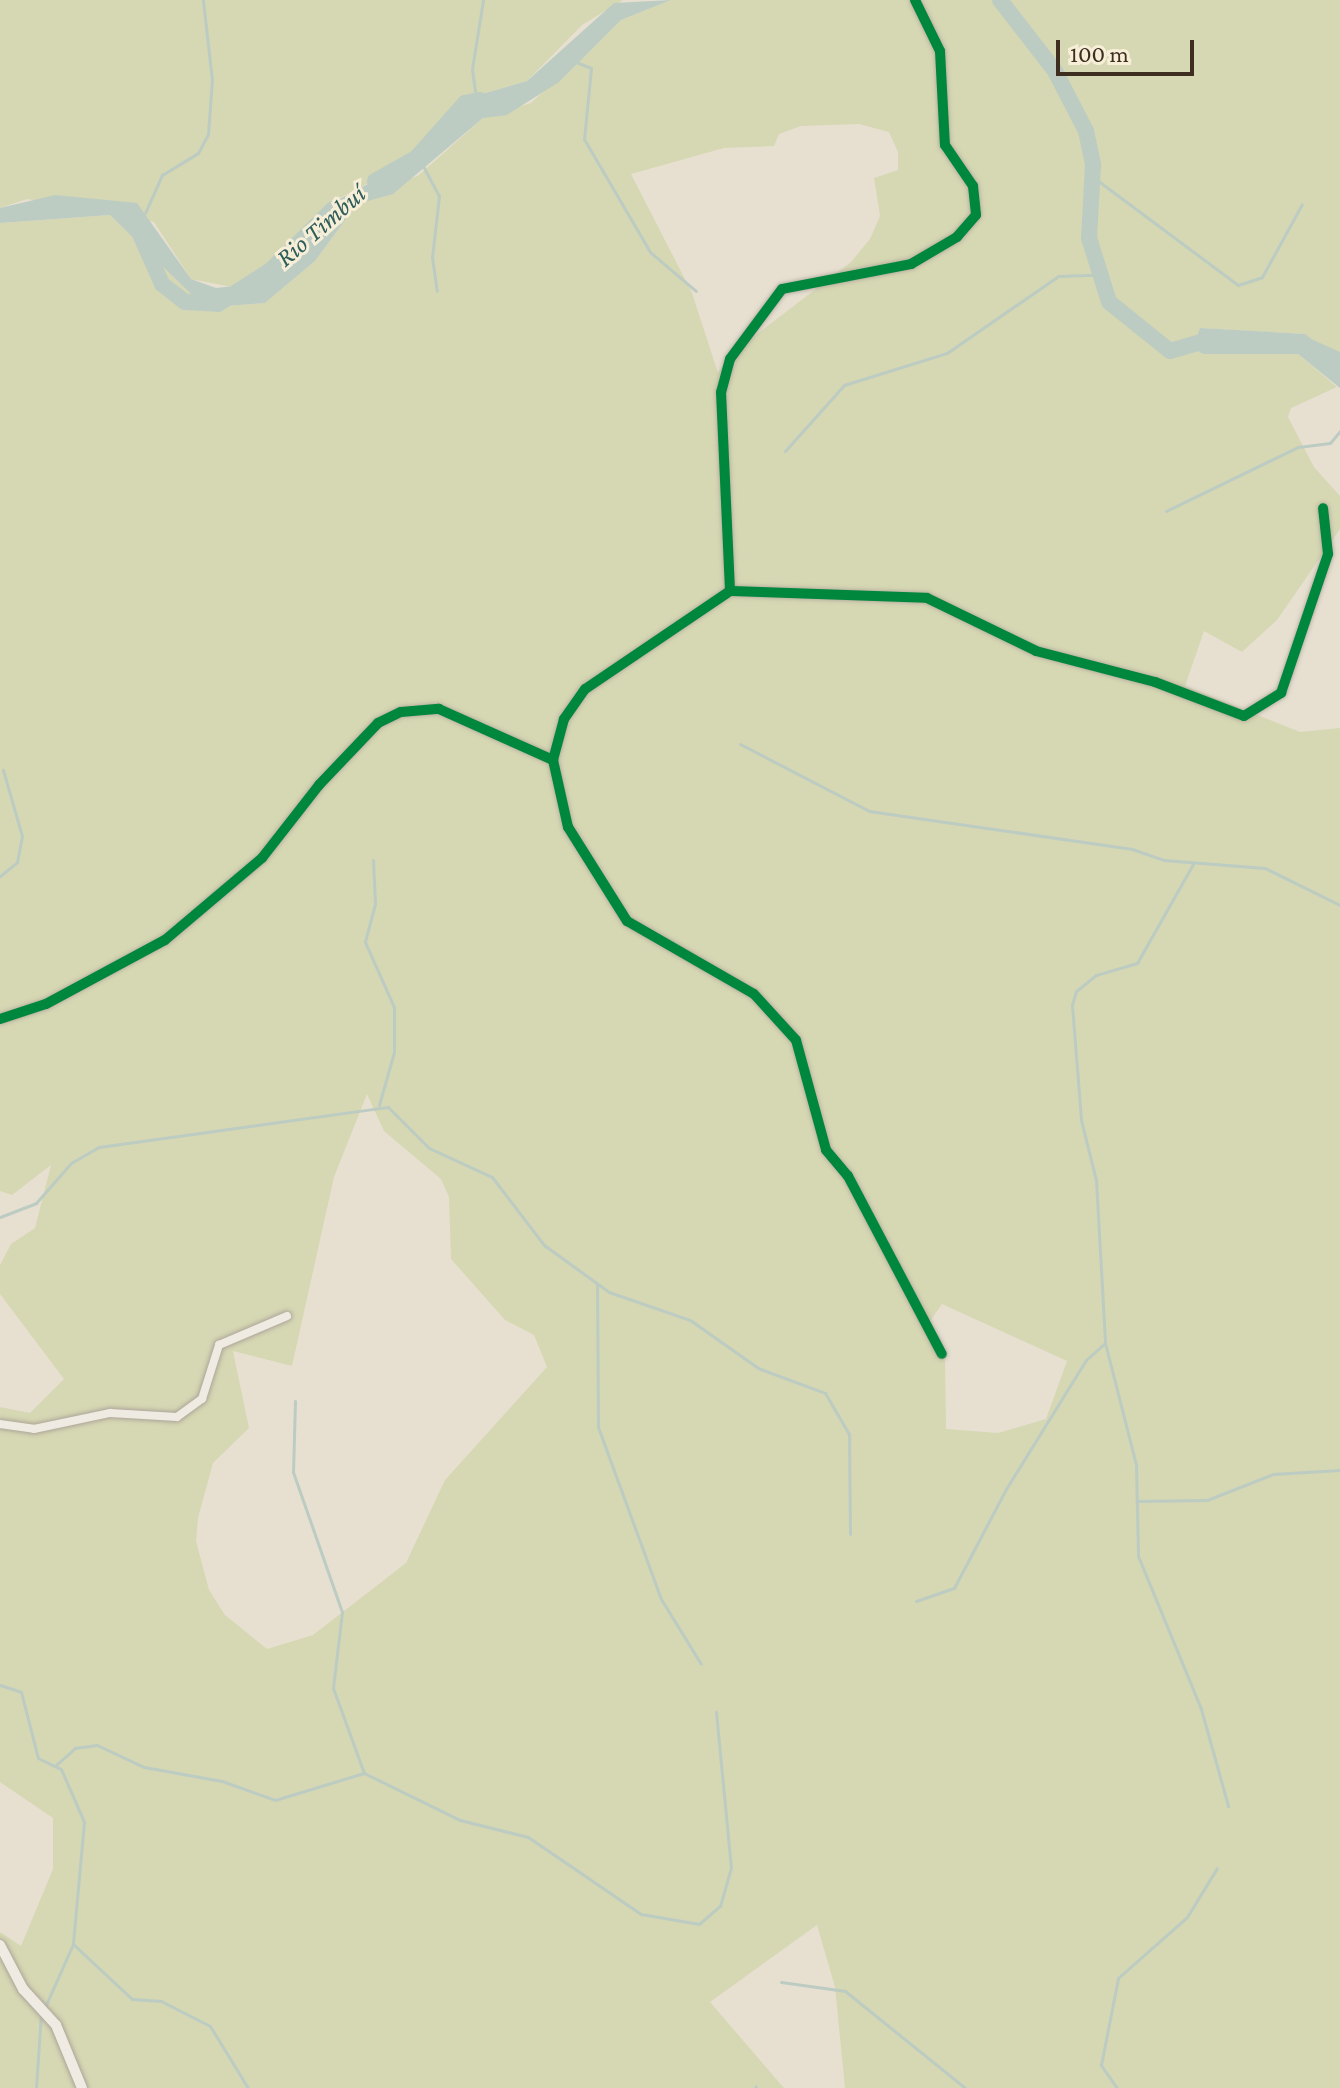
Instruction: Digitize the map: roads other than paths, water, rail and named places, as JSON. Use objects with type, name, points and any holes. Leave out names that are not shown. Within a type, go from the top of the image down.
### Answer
[{"type":"street","points":[[730,591],[719,415],[730,359],[790,284],[911,264],[941,249],[976,215],[973,186],[945,145],[940,51],[915,0]]},
{"type":"street","points":[[942,1354],[848,1176],[826,1150],[796,1040],[754,994],[627,921],[568,827],[553,760],[564,719],[585,689],[730,591],[927,598],[1036,651],[1141,677],[1244,716],[1281,693],[1328,554],[1323,508]]},
{"type":"street","points":[[0,1019],[46,1004],[165,940],[262,858],[339,764],[378,723],[401,712],[439,709],[553,760]]},
{"type":"street","points":[[0,1424],[20,1430],[81,1415],[177,1417],[202,1399],[219,1345],[287,1316]]},
{"type":"street","points":[[0,1945],[23,1989],[56,2025],[82,2088]]},
{"type":"water","points":[[671,0],[621,20],[559,82],[507,115],[483,118],[393,194],[357,204],[315,261],[265,303],[225,306],[192,295],[110,215],[0,223],[0,208],[55,195],[137,203],[191,279],[216,288],[254,284],[315,230],[332,203],[425,154],[468,98],[527,81],[614,3]]},
{"type":"water","points":[[1200,328],[1305,334],[1340,361],[1340,388],[1298,354],[1203,354],[1193,348]]},
{"type":"waterway","points":[[476,98],[472,69],[483,0]]},
{"type":"waterway","name":"Rio Timbuí","points":[[1000,0],[1055,71],[1086,131],[1093,165],[1089,238],[1109,302],[1170,351],[1218,337]]},
{"type":"waterway","points":[[145,213],[162,175],[198,153],[208,134],[212,80],[203,1]]},
{"type":"waterway","points":[[576,62],[591,68],[584,139],[650,252],[696,291]]},
{"type":"waterway","name":"Rio Timbuí","points":[[375,181],[416,158],[465,103],[480,100]]},
{"type":"waterway","points":[[423,166],[439,196],[432,257],[437,291]]},
{"type":"waterway","points":[[1093,177],[1238,285],[1262,277],[1302,204]]},
{"type":"waterway","name":"Rio Timbuí","points":[[135,223],[162,284],[185,302],[218,304],[272,269],[333,209]]},
{"type":"waterway","points":[[785,451],[844,385],[947,353],[1058,276],[1096,275]]},
{"type":"waterway","name":"Rio Timbuí","points":[[1307,346],[1340,361]]},
{"type":"waterway","points":[[1166,511],[1298,447],[1330,443],[1340,431]]},
{"type":"waterway","points":[[740,744],[869,811],[1132,849],[1164,860],[1265,868],[1340,905]]},
{"type":"waterway","points":[[0,876],[17,862],[22,836],[3,770]]},
{"type":"waterway","points":[[373,860],[375,904],[365,942],[394,1007],[394,1052],[379,1105]]},
{"type":"waterway","points":[[1193,864],[1137,963],[1096,975],[1076,991],[1072,1005],[1081,1120],[1096,1180],[1105,1343],[1136,1465],[1138,1556],[1201,1709],[1228,1806]]},
{"type":"waterway","points":[[0,1217],[36,1203],[71,1163],[99,1147],[388,1107],[429,1148],[492,1177],[544,1245],[609,1292],[690,1320],[758,1368],[825,1393],[849,1434],[850,1534]]},
{"type":"waterway","points":[[597,1284],[598,1427],[661,1599],[701,1664]]},
{"type":"waterway","points":[[916,1601],[954,1588],[1006,1489],[1086,1360],[1105,1343]]},
{"type":"waterway","points":[[295,1401],[293,1472],[342,1612],[333,1688],[364,1773]]},
{"type":"waterway","points":[[1137,1501],[1207,1500],[1273,1474],[1340,1470]]},
{"type":"waterway","points":[[0,1685],[21,1692],[38,1758],[61,1769],[84,1822],[73,1944],[45,2007]]},
{"type":"waterway","points":[[56,1765],[75,1748],[97,1745],[144,1767],[222,1781],[275,1800],[364,1773],[460,1820],[528,1837],[641,1914],[699,1924],[720,1906],[731,1868],[716,1712]]},
{"type":"waterway","points":[[1117,2088],[1101,2065],[1118,1978],[1187,1917],[1217,1868]]},
{"type":"waterway","points":[[73,1944],[132,1999],[161,2001],[210,2026],[248,2088]]},
{"type":"waterway","points":[[781,1982],[845,1991],[965,2088]]},
{"type":"waterway","points":[[36,2088],[41,2013]]}]
